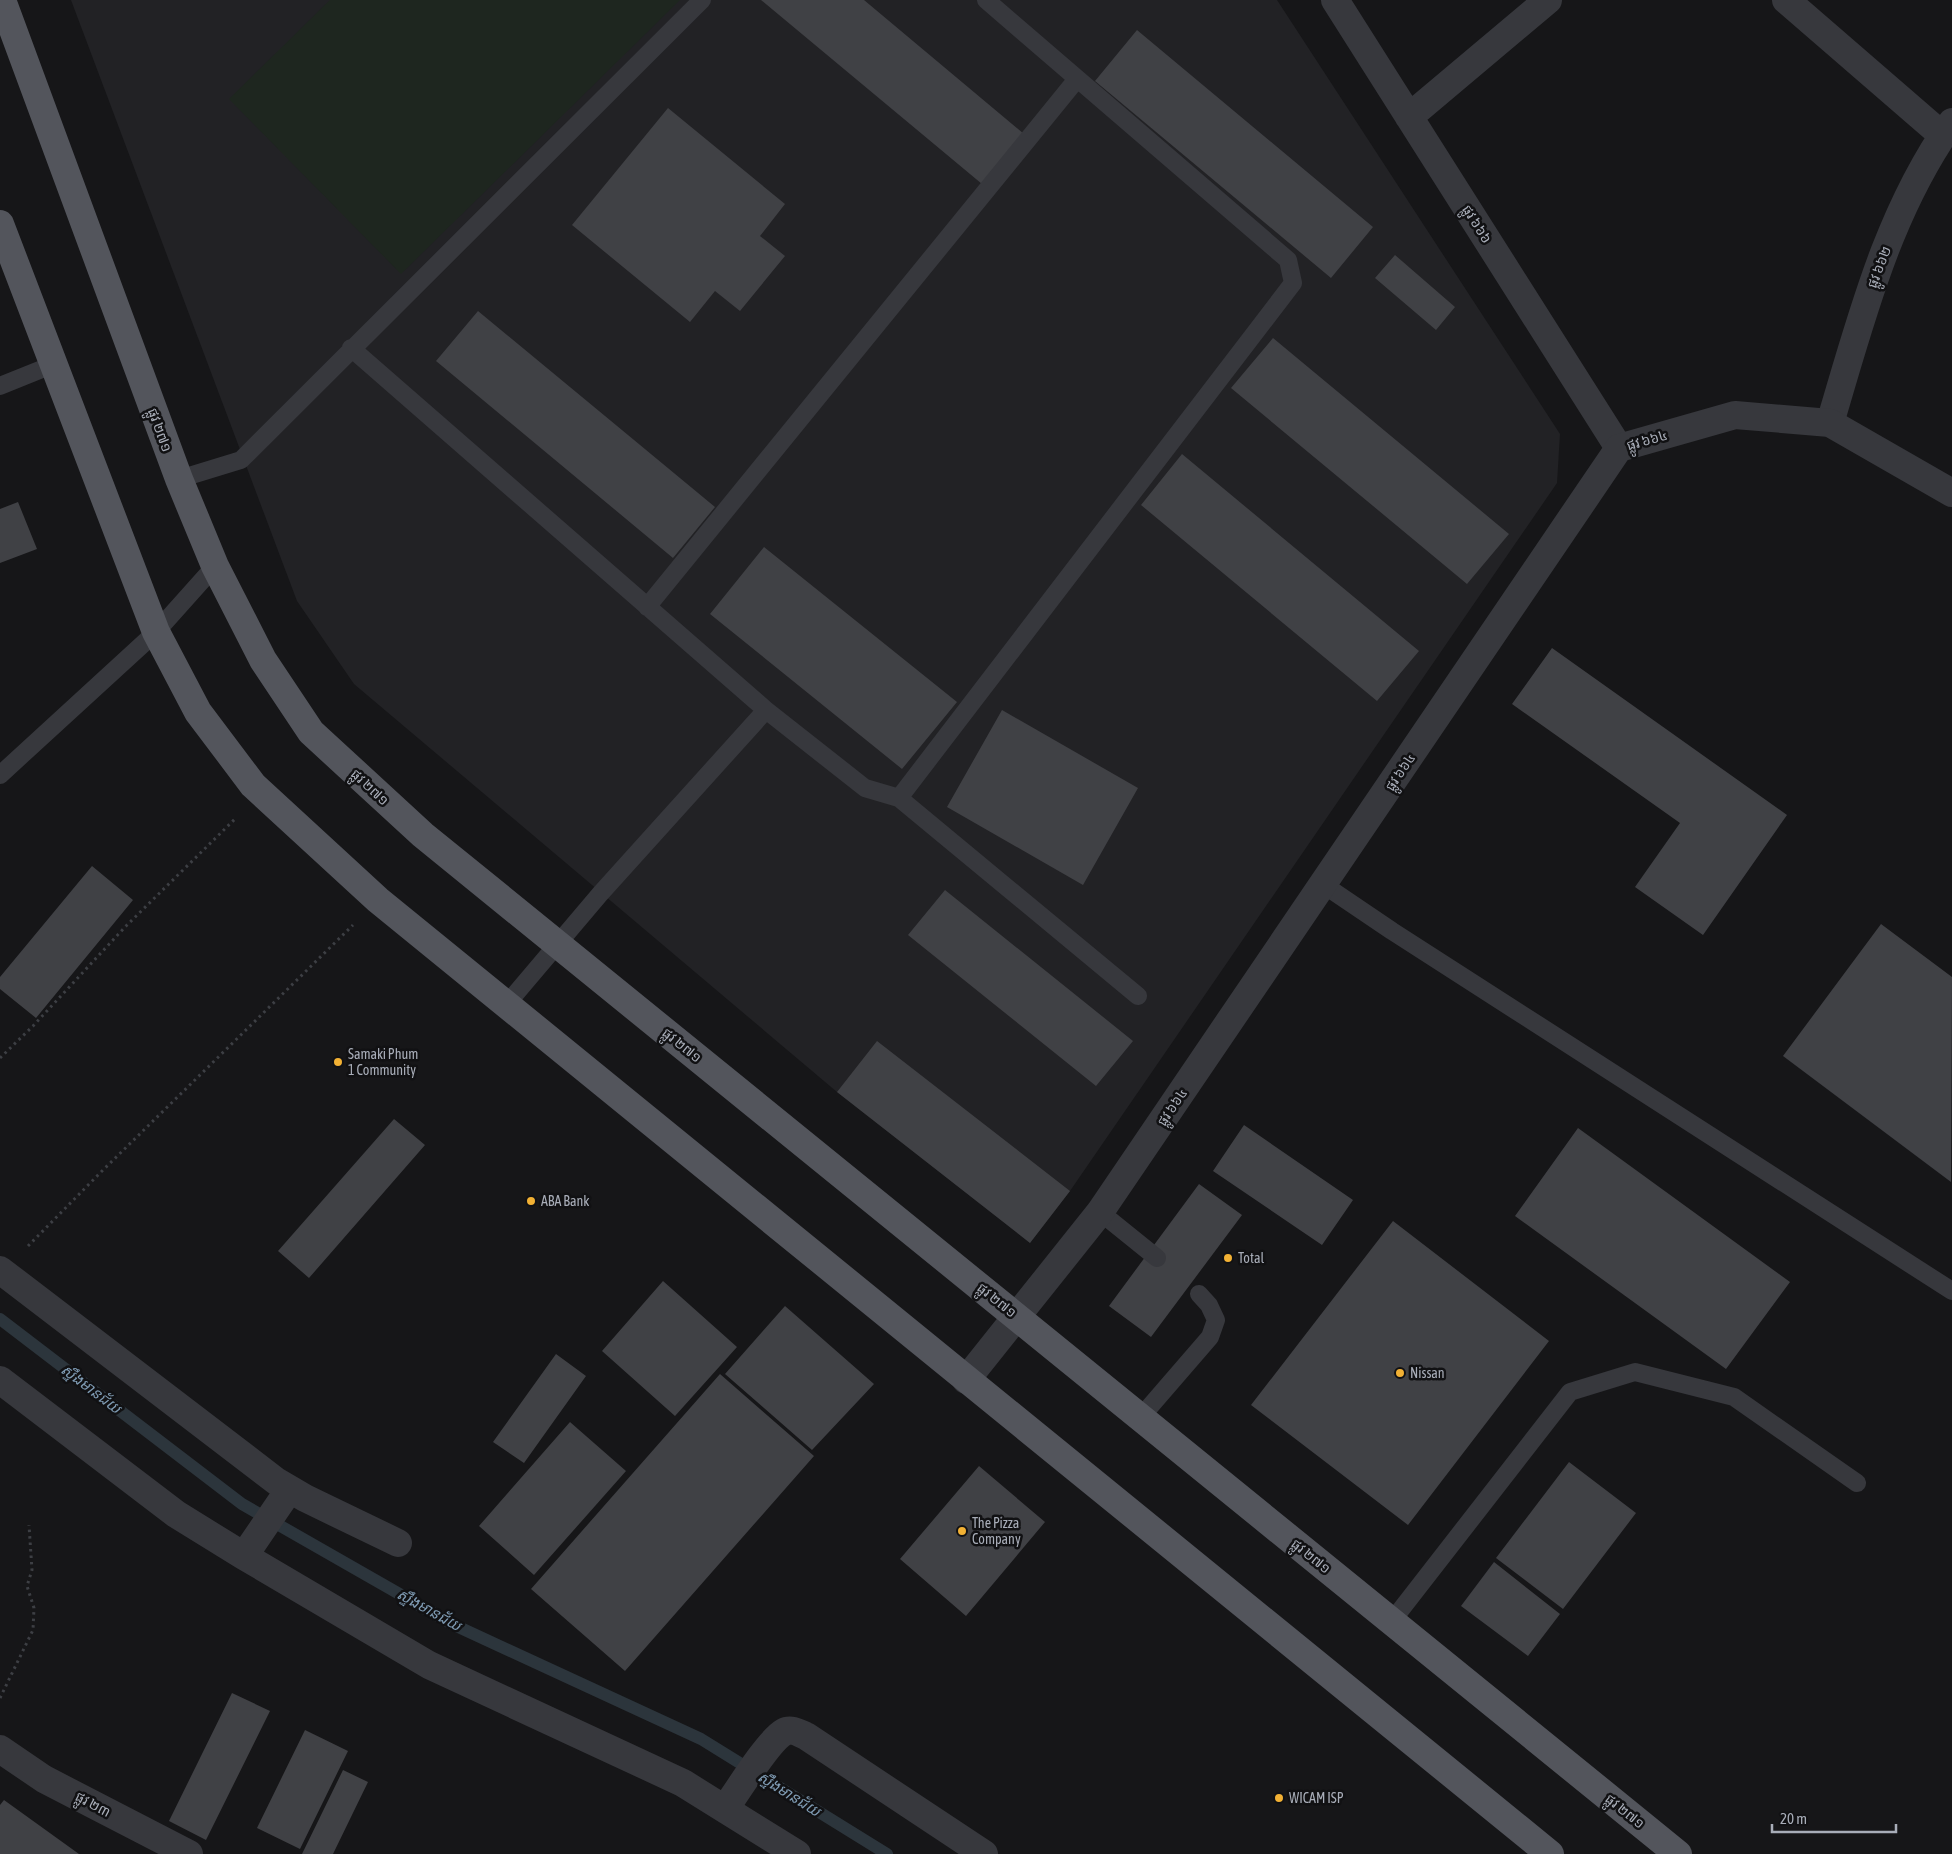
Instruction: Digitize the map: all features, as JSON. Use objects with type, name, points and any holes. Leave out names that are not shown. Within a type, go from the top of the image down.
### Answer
[{"type":"main road","name":"ផ្លូវ ២៧១","points":[[2,0],[179,479],[215,566],[262,660],[311,732],[422,835],[1678,1854]]},
{"type":"main road","points":[[0,224],[52,365],[156,632],[198,712],[253,786],[378,900],[1550,1854]]},
{"type":"street","name":"ផ្លូវ ៦៦៦","points":[[1335,0],[1619,448]]},
{"type":"street","points":[[1409,117],[1548,0]]},
{"type":"street","points":[[1786,0],[1947,129]]},
{"type":"street","name":"ផ្លូវ ៦៦២","points":[[1830,423],[1873,282],[1908,194],[1947,129]]},
{"type":"street","name":"ផ្លូវ ៦៦៤","points":[[966,1380],[1100,1212],[1324,885],[1619,448],[1735,415],[1830,423],[1952,494]]},
{"type":"street","points":[[1,1271],[286,1494],[398,1542]]},
{"type":"street","points":[[0,1380],[176,1514],[251,1547],[429,1665],[683,1783],[732,1799],[797,1854]]},
{"type":"street","points":[[251,1547],[286,1494]]},
{"type":"street","points":[[732,1799],[770,1746],[784,1732],[793,1730],[806,1736],[984,1854]]},
{"type":"street","name":"ផ្លូវ ២៣","points":[[0,1749],[44,1779],[189,1854]]},
{"type":"lane","points":[[179,479],[241,460],[351,348],[702,0]]},
{"type":"lane","points":[[899,798],[1293,283],[1288,260],[986,0]]},
{"type":"lane","points":[[647,607],[1077,79]]},
{"type":"lane","points":[[351,348],[766,710],[865,788],[899,798],[1138,996]]},
{"type":"lane","points":[[0,386],[52,365]]},
{"type":"lane","points":[[0,776],[156,632],[215,566]]},
{"type":"lane","points":[[506,1004],[600,894],[766,710]]},
{"type":"lane","points":[[1324,885],[1392,932],[1952,1291]]},
{"type":"lane","points":[[1100,1212],[1157,1258]]},
{"type":"lane","points":[[1140,1418],[1210,1337],[1216,1320],[1209,1305],[1199,1294]]},
{"type":"lane","points":[[1392,1621],[1570,1392],[1635,1372],[1734,1397],[1857,1483]]},
{"type":"path","points":[[0,1058],[33,1026],[126,926],[261,792]]},
{"type":"path","points":[[1,1271],[378,900]]},
{"type":"path","points":[[0,1698],[33,1630],[34,1608],[28,1586],[32,1570],[29,1526]]},
{"type":"shaded area","points":[[71,0],[1277,0],[1560,434],[1557,483],[1070,1191],[1030,1243],[837,1092],[354,684],[297,601]]},
{"type":"shaded area","points":[[330,0],[680,0],[401,274],[229,99]]},
{"type":"building","points":[[761,0],[864,0],[1024,134],[982,184]]},
{"type":"building","points":[[1137,30],[1373,227],[1331,278],[1095,81]]},
{"type":"building","points":[[668,108],[785,204],[760,236],[785,256],[740,311],[715,291],[690,322],[572,225]]},
{"type":"building","points":[[1395,255],[1455,307],[1436,330],[1375,278]]},
{"type":"building","points":[[478,311],[715,507],[673,558],[436,361]]},
{"type":"building","points":[[1273,338],[1509,534],[1467,584],[1231,388]]},
{"type":"building","points":[[1182,454],[1419,651],[1377,701],[1141,505]]},
{"type":"building","points":[[18,502],[37,549],[0,563],[0,509]]},
{"type":"building","points":[[764,547],[957,702],[902,769],[710,614]]},
{"type":"building","points":[[1552,648],[1787,815],[1703,935],[1635,887],[1680,823],[1512,704]]},
{"type":"building","points":[[1002,710],[1138,788],[1083,885],[947,807]]},
{"type":"building","points":[[92,866],[133,900],[36,1018],[0,989],[0,977]]},
{"type":"building","points":[[945,890],[1133,1041],[1096,1086],[908,935]]},
{"type":"building","points":[[1881,924],[1952,977],[1951,1182],[1783,1056]]},
{"type":"building","points":[[877,1041],[1070,1191],[1030,1243],[837,1092]]},
{"type":"building","points":[[394,1119],[425,1145],[309,1278],[278,1251]]},
{"type":"building","points":[[1244,1125],[1353,1200],[1322,1245],[1213,1171]]},
{"type":"building","points":[[1578,1128],[1790,1282],[1726,1369],[1515,1216]]},
{"type":"building","points":[[1199,1184],[1242,1215],[1151,1337],[1109,1306]]},
{"type":"building","name":"Nissan","points":[[1393,1221],[1549,1341],[1408,1525],[1251,1405]]},
{"type":"building","points":[[663,1281],[737,1347],[675,1416],[602,1351]]},
{"type":"building","points":[[785,1306],[874,1384],[812,1450],[725,1374]]},
{"type":"building","points":[[556,1354],[586,1376],[524,1463],[493,1442]]},
{"type":"building","points":[[720,1374],[814,1456],[625,1671],[531,1589]]},
{"type":"building","points":[[570,1422],[626,1471],[534,1575],[479,1526]]},
{"type":"building","points":[[1569,1462],[1636,1513],[1563,1609],[1496,1558]]},
{"type":"building","points":[[979,1466],[1045,1522],[966,1616],[900,1559]]},
{"type":"building","points":[[1494,1562],[1560,1614],[1528,1656],[1461,1606]]},
{"type":"building","points":[[232,1693],[270,1711],[206,1840],[169,1821]]},
{"type":"building","points":[[305,1730],[348,1751],[300,1849],[257,1828]]},
{"type":"building","points":[[343,1770],[368,1782],[333,1854],[302,1854]]},
{"type":"building","points":[[4,1800],[79,1854],[0,1854],[0,1805]]},
{"type":"waterway","name":"ស្ទឹងមានជ័យ","points":[[0,1319],[242,1504],[452,1624],[701,1739],[887,1854]]},
{"type":"place","name":"Samaki Phum 1 Community","points":[[338,1062]]},
{"type":"place","name":"ABA Bank","points":[[531,1201]]},
{"type":"place","name":"Total","points":[[1228,1258]]},
{"type":"place","name":"Nissan","points":[[1400,1373]]},
{"type":"place","name":"The Pizza Company","points":[[962,1531]]},
{"type":"place","name":"WICAM ISP","points":[[1279,1798]]}]
